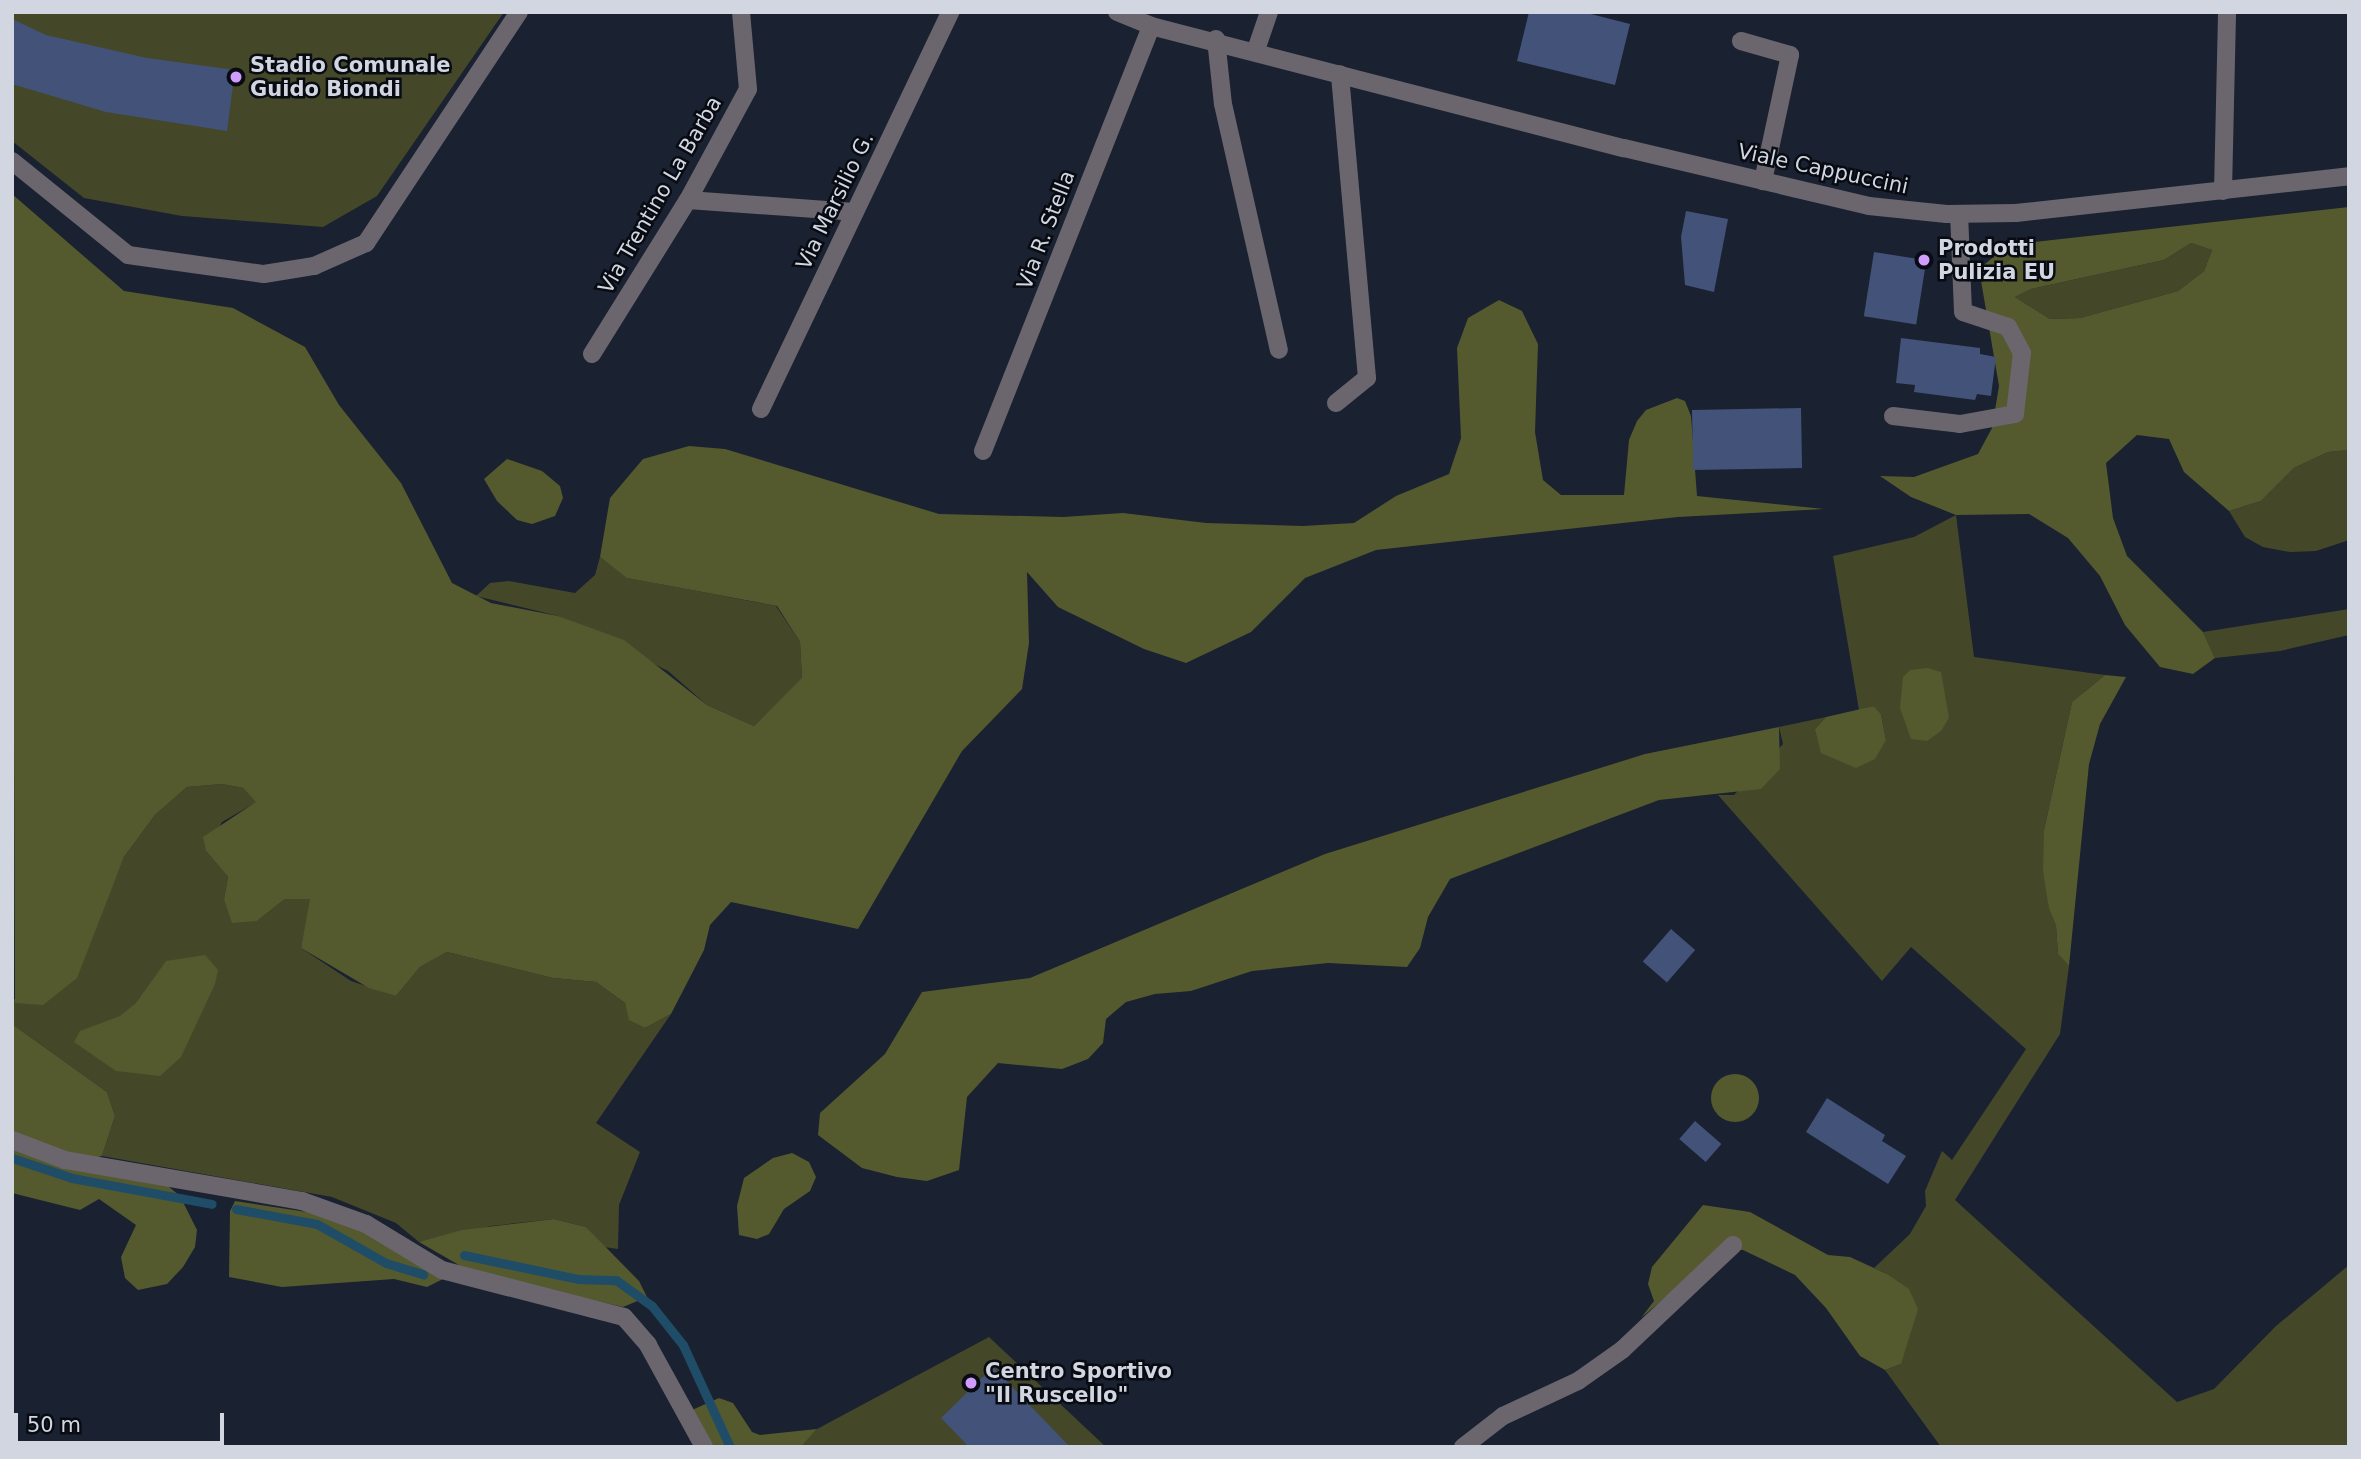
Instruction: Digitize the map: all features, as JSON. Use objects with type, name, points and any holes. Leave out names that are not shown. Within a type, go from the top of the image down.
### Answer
[{"type":"street","points":[[12,161],[128,256],[264,274],[314,266],[366,243],[519,12]]},
{"type":"street","name":"Via Trentino La Barba","points":[[592,354],[688,200],[748,89],[741,12]]},
{"type":"street","name":"Via Marsilio G.","points":[[761,409],[950,12]]},
{"type":"street","name":"Viale Cappuccini","points":[[1117,12],[1151,26],[1216,39],[1340,74],[1869,206],[1959,214],[2016,213],[2349,176]]},
{"type":"street","points":[[1256,50],[1269,12]]},
{"type":"street","points":[[2223,191],[2227,12]]},
{"type":"street","name":"Via R. Stella","points":[[983,451],[1151,26]]},
{"type":"street","points":[[1216,39],[1223,104],[1279,350]]},
{"type":"street","points":[[1741,41],[1790,55],[1763,181]]},
{"type":"street","points":[[1336,403],[1367,378],[1340,74]]},
{"type":"street","points":[[688,200],[854,212]]},
{"type":"street","points":[[1893,416],[1960,424],[2015,414],[2022,353],[2008,327],[1963,312],[1959,214]]},
{"type":"street","points":[[12,1140],[65,1160],[302,1201],[366,1224],[442,1270],[624,1317],[648,1345],[704,1447]]},
{"type":"street","points":[[1463,1447],[1503,1416],[1578,1381],[1622,1350],[1733,1245]]},
{"type":"green space","name":"Stadio Comunale Guido Biondi","points":[[12,12],[504,12],[377,196],[323,227],[182,216],[84,198],[12,141]]},
{"type":"green space","points":[[12,194],[124,291],[233,308],[305,347],[339,405],[401,483],[452,583],[491,603],[558,616],[624,640],[707,705],[754,726],[802,678],[800,642],[777,606],[627,578],[600,557],[610,498],[643,459],[689,446],[725,449],[939,514],[1063,517],[1123,513],[1206,523],[1303,526],[1354,523],[1396,496],[1449,474],[1461,438],[1457,348],[1468,318],[1499,300],[1522,311],[1538,344],[1535,432],[1543,480],[1561,495],[1624,495],[1629,440],[1637,421],[1646,410],[1677,398],[1685,401],[1691,416],[1697,496],[1824,509],[1678,517],[1376,550],[1305,578],[1251,632],[1186,663],[1144,649],[1058,607],[1027,572],[1029,643],[1022,689],[962,751],[858,929],[731,902],[710,925],[704,950],[671,1014],[645,1028],[629,1020],[625,1003],[596,982],[553,978],[447,952],[420,967],[396,996],[369,988],[301,948],[310,899],[285,899],[257,921],[232,923],[224,899],[228,877],[206,851],[203,837],[256,802],[243,788],[222,784],[187,787],[155,815],[124,857],[77,978],[43,1005],[15,1003]]},
{"type":"green space","points":[[2349,207],[2349,450],[2328,452],[2294,468],[2261,501],[2229,511],[2184,472],[2169,439],[2137,435],[2106,463],[2113,518],[2127,556],[2203,632],[2215,658],[2193,674],[2160,667],[2125,625],[2100,576],[2068,538],[2029,514],[1956,515],[1911,497],[1880,476],[1914,477],[1978,454],[1992,428],[1999,386],[1979,269],[2008,245]],"holes":[[[2191,243],[2212,250],[2204,271],[2178,291],[2080,318],[2050,319],[2015,297],[2031,289],[2164,260]]]},
{"type":"green space","points":[[2191,243],[2212,250],[2204,271],[2178,291],[2080,318],[2050,319],[2015,297],[2031,289],[2164,260]]},
{"type":"green space","points":[[2349,450],[2349,540],[2316,551],[2290,552],[2263,547],[2245,537],[2229,511],[2261,501],[2294,468],[2328,452]]},
{"type":"green space","points":[[507,459],[542,471],[560,486],[563,498],[555,516],[532,524],[517,520],[497,501],[484,479]]},
{"type":"green space","points":[[1956,515],[1974,657],[2105,675],[2072,702],[2044,830],[2049,909],[2056,926],[2058,954],[2069,966],[2060,1034],[1955,1200],[2177,1402],[2214,1389],[2276,1326],[2349,1265],[2349,1447],[1941,1447],[1885,1370],[1901,1364],[1887,1274],[1874,1268],[1910,1234],[1926,1206],[1925,1191],[1942,1151],[1952,1160],[2026,1049],[1911,947],[1882,981],[1718,795],[1734,795],[1783,744],[1779,727],[1826,717],[1815,729],[1886,740],[1881,714],[1874,706],[1859,710],[1833,556],[1914,537]]},
{"type":"green space","points":[[600,557],[628,578],[776,606],[800,642],[802,679],[754,726],[707,705],[668,671],[558,616],[476,596],[490,583],[509,581],[575,593],[595,575]]},
{"type":"green space","points":[[2349,609],[2349,635],[2280,651],[2215,658],[2203,632]]},
{"type":"green space","points":[[1928,668],[1941,672],[1949,718],[1941,731],[1927,741],[1911,739],[1900,708],[1903,677],[1910,670]]},
{"type":"green space","points":[[2105,675],[2126,677],[2100,724],[2089,764],[2069,966],[2058,954],[2056,926],[2049,909],[2043,871],[2044,830],[2072,702]]},
{"type":"green space","points":[[1874,706],[1881,714],[1886,740],[1875,759],[1856,768],[1821,753],[1815,729],[1826,717]]},
{"type":"green space","points":[[1779,727],[1780,769],[1761,789],[1659,800],[1450,879],[1428,917],[1420,948],[1407,967],[1328,963],[1252,971],[1191,991],[1155,994],[1126,1002],[1106,1019],[1103,1043],[1088,1059],[1062,1069],[998,1063],[967,1097],[959,1170],[927,1181],[897,1177],[862,1168],[818,1135],[820,1113],[885,1054],[922,992],[1030,978],[1325,854],[1645,754]]},
{"type":"green space","points":[[222,784],[243,788],[257,802],[222,822],[206,851],[228,877],[224,899],[257,921],[285,899],[311,899],[301,948],[351,981],[396,996],[420,967],[447,952],[553,978],[596,982],[625,1003],[630,1020],[645,1028],[671,1014],[596,1123],[640,1152],[619,1205],[618,1249],[604,1247],[586,1227],[554,1219],[491,1226],[419,1242],[396,1223],[332,1197],[102,1156],[115,1116],[107,1092],[12,1024],[12,1002],[113,884],[124,857],[155,815],[187,787]]},
{"type":"green space","points":[[205,955],[218,970],[215,984],[181,1057],[160,1076],[116,1071],[74,1042],[80,1031],[120,1016],[136,1003],[166,961]]},
{"type":"green space","points":[[12,1024],[107,1092],[115,1116],[102,1156],[88,1159],[12,1135]]},
{"type":"green space","points":[[1735,1074],[1752,1081],[1759,1098],[1752,1115],[1735,1122],[1718,1115],[1711,1098],[1718,1081]]},
{"type":"green space","points":[[12,1143],[162,1181],[180,1196],[197,1230],[195,1247],[183,1267],[167,1284],[138,1290],[125,1278],[121,1257],[136,1225],[99,1199],[80,1210],[12,1193]]},
{"type":"green space","points":[[792,1153],[809,1162],[816,1177],[810,1191],[784,1209],[769,1234],[757,1239],[739,1235],[737,1206],[744,1178],[773,1158]]},
{"type":"green space","points":[[235,1201],[307,1212],[356,1228],[414,1263],[447,1277],[427,1287],[394,1279],[282,1287],[229,1277],[230,1211]]},
{"type":"green space","points":[[1703,1205],[1750,1212],[1828,1255],[1850,1257],[1887,1274],[1909,1289],[1918,1309],[1901,1364],[1885,1370],[1860,1356],[1826,1308],[1795,1275],[1743,1250],[1722,1249],[1641,1318],[1654,1301],[1648,1284],[1652,1267]]},
{"type":"green space","points":[[554,1219],[586,1227],[639,1281],[647,1297],[623,1307],[471,1272],[419,1242],[462,1230]]},
{"type":"green space","name":"Centro Sportivo \"Il Ruscello\"","points":[[989,1337],[1106,1447],[801,1447],[817,1429]]},
{"type":"green space","points":[[719,1398],[733,1403],[752,1432],[760,1435],[817,1429],[801,1447],[713,1447],[692,1410]]},
{"type":"building","points":[[1529,12],[1583,12],[1630,24],[1615,85],[1517,61]]},
{"type":"building","points":[[12,19],[46,35],[147,58],[235,70],[227,131],[106,112],[12,84]]},
{"type":"building","points":[[1686,211],[1728,219],[1714,292],[1685,285],[1681,237]]},
{"type":"building","points":[[1874,252],[1926,260],[1916,324],[1864,316]]},
{"type":"building","points":[[1901,338],[1980,348],[1980,354],[1996,357],[1991,396],[1977,394],[1975,400],[1914,392],[1915,385],[1896,383]]},
{"type":"building","points":[[1801,408],[1802,468],[1693,470],[1692,410]]},
{"type":"building","points":[[1671,929],[1695,950],[1667,982],[1643,961]]},
{"type":"building","points":[[1827,1098],[1885,1135],[1882,1141],[1906,1156],[1888,1184],[1806,1132]]},
{"type":"building","points":[[1695,1121],[1721,1144],[1706,1162],[1679,1139]]},
{"type":"building","points":[[993,1367],[1070,1447],[969,1447],[941,1418]]},
{"type":"waterway","points":[[12,1158],[72,1178],[212,1204]]},
{"type":"waterway","points":[[236,1209],[317,1224],[386,1263],[423,1274]]},
{"type":"waterway","points":[[464,1255],[578,1279],[616,1280],[652,1306],[683,1345],[730,1447]]},
{"type":"place","name":"Stadio Comunale Guido Biondi","points":[[236,77]]},
{"type":"place","name":"Prodotti Pulizia EU","points":[[1924,260]]},
{"type":"place","name":"Centro Sportivo \"Il Ruscello\"","points":[[971,1383]]}]
